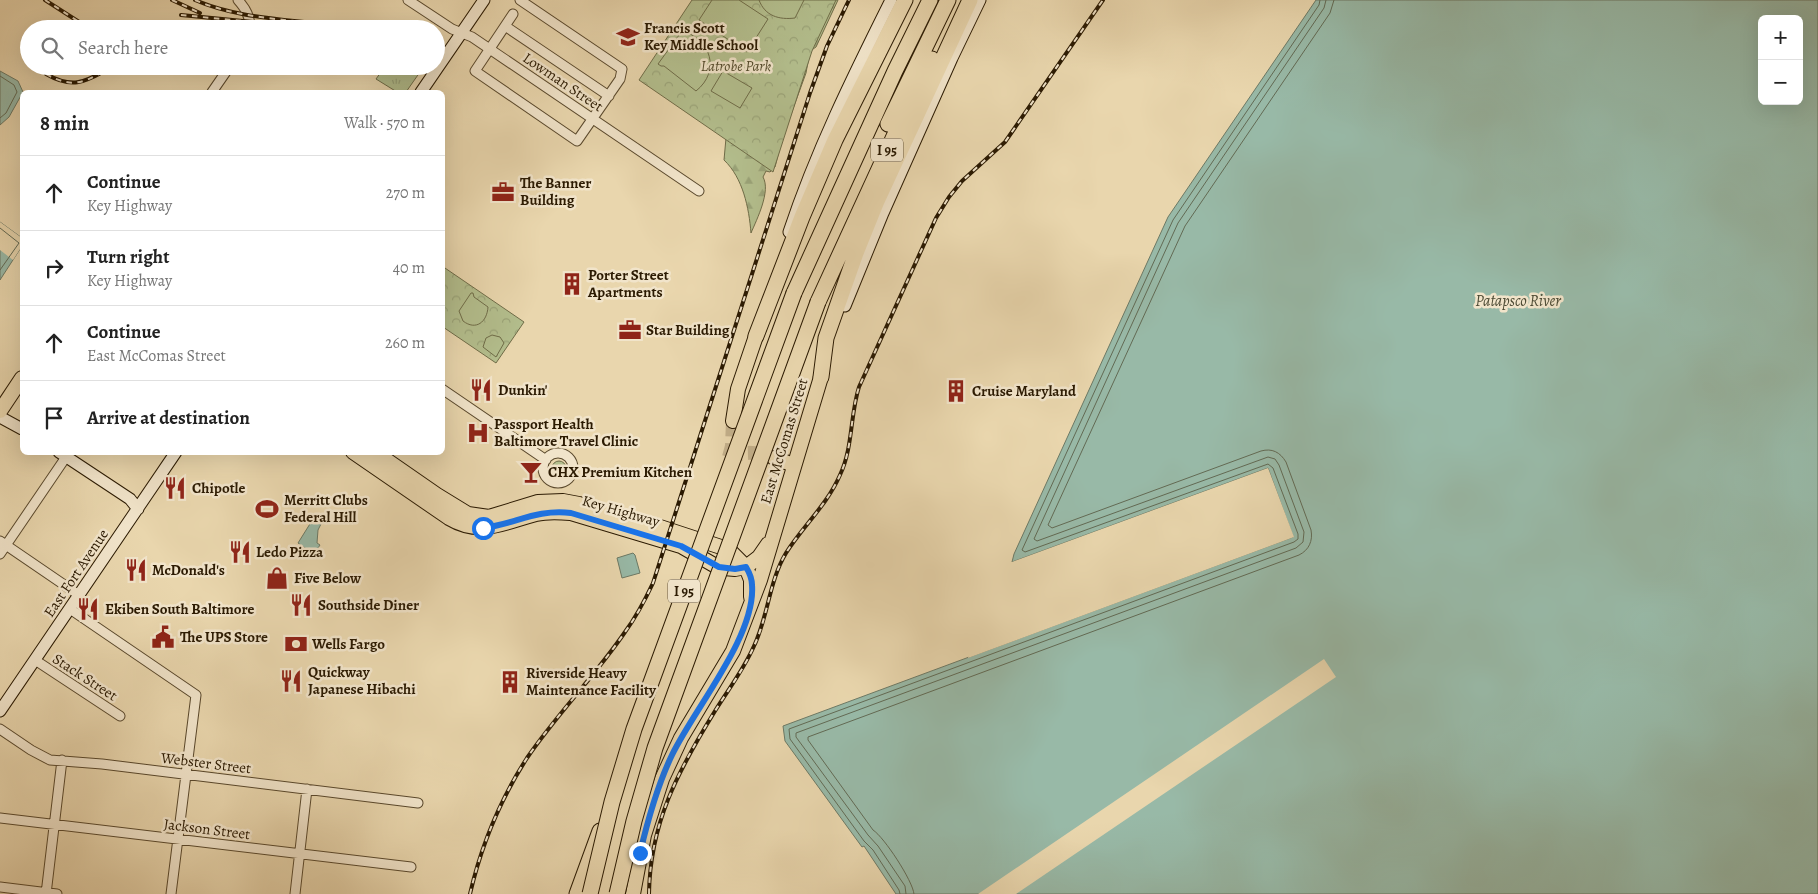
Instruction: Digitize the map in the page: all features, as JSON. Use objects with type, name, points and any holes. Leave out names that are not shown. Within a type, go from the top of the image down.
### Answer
[{"type":"highway","points":[[756,336],[802,217],[835,140],[905,0]]},
{"type":"highway","name":"I 95","points":[[590,894],[612,802],[634,729],[794,293],[822,211],[867,108],[919,0]]},
{"type":"highway","name":"I 95","points":[[794,293],[895,71],[930,0]]},
{"type":"highway","name":"I 95","points":[[617,894],[634,821],[655,748],[838,244],[899,101],[948,0]]},
{"type":"highway","name":"I 95","points":[[818,302],[897,130],[962,0]]},
{"type":"highway","points":[[821,377],[826,338],[856,253],[877,201],[970,0]]},
{"type":"highway","points":[[577,894],[601,827]]},
{"type":"main road","points":[[733,421],[738,389],[756,336]]},
{"type":"main road","name":"East McComas Street","points":[[633,894],[644,835],[662,779],[685,731],[726,664],[738,640],[760,580],[821,377]]},
{"type":"main road","points":[[0,411],[20,381]]},
{"type":"main road","name":"Key Highway","points":[[358,455],[449,518],[465,525],[483,528],[536,514],[552,512],[571,513],[681,546],[719,567],[735,569],[746,567]]},
{"type":"main road","name":"Key Highway","points":[[379,455],[459,510],[468,514],[489,517],[549,501],[579,504],[657,526],[721,547],[732,553],[746,567]]},
{"type":"main road","points":[[774,458],[794,465]]},
{"type":"main road","points":[[749,610],[752,585],[746,567],[762,554],[773,537]]},
{"type":"street","points":[[238,0],[244,6],[249,20]]},
{"type":"street","name":"Lowman Street","points":[[408,0],[438,20]]},
{"type":"street","points":[[445,57],[484,0]]},
{"type":"street","points":[[513,14],[474,71],[577,141],[620,79],[622,69],[520,0]]},
{"type":"street","points":[[756,336],[764,304],[820,148],[846,90],[891,0]]},
{"type":"street","name":"East McComas Street","points":[[821,377],[855,280],[882,213],[980,0]]},
{"type":"street","name":"Lowman Street","points":[[445,24],[472,37],[594,118],[699,192]]},
{"type":"street","points":[[505,26],[609,96]]},
{"type":"street","points":[[213,90],[224,75]]},
{"type":"street","points":[[423,90],[433,75]]},
{"type":"street","points":[[445,390],[546,460]]},
{"type":"street","points":[[0,417],[20,428]]},
{"type":"street","points":[[0,554],[3,543],[62,455],[130,500],[138,509]]},
{"type":"street","name":"East Fort Avenue","points":[[0,711],[174,455]]},
{"type":"street","points":[[3,543],[79,595]]},
{"type":"street","points":[[70,609],[196,695],[171,894]]},
{"type":"street","name":"Stack Street","points":[[35,660],[120,716]]},
{"type":"street","name":"Webster Street","points":[[0,729],[31,750],[50,760],[186,774],[418,803]]},
{"type":"street","points":[[46,893],[62,760]]},
{"type":"street","points":[[295,894],[307,789]]},
{"type":"street","name":"Jackson Street","points":[[0,818],[411,867]]},
{"type":"street","points":[[0,887],[57,894]]},
{"type":"green space","name":"Latrobe Park","points":[[692,0],[836,0],[812,51],[773,172],[639,80]]},
{"type":"green space","points":[[712,0],[739,0],[768,19],[747,52],[699,20]]},
{"type":"green space","points":[[759,0],[804,0],[795,18],[789,18],[773,16],[765,10]]},
{"type":"green space","points":[[803,0],[838,0],[816,47],[810,51],[806,73],[782,139],[775,167],[770,172],[766,171],[763,177],[765,183],[764,197],[760,213],[751,233],[744,194],[736,175],[724,160],[726,138]]},
{"type":"green space","points":[[682,31],[700,41],[706,48],[709,56],[708,74],[704,83],[696,91],[664,66],[658,64]]},
{"type":"green space","points":[[723,71],[752,88],[740,108],[711,91]]},
{"type":"green space","points":[[379,75],[418,75],[407,90],[394,90],[376,79]]},
{"type":"green space","points":[[445,268],[524,322],[496,363],[445,328]]},
{"type":"green space","points":[[471,293],[488,307],[486,317],[476,325],[463,321],[459,311]]},
{"type":"green space","points":[[492,335],[500,337],[504,343],[496,357],[483,347],[486,338]]},
{"type":"green space","points":[[556,461],[562,461],[566,468],[562,475],[556,475],[552,471],[552,465]]},
{"type":"water","name":"Patapsco River","points":[[1316,0],[1818,0],[1818,894],[896,894],[864,846],[862,847],[785,741],[783,726],[1293,537],[1268,468],[1012,562],[1168,217]]},
{"type":"water","points":[[0,71],[18,81],[22,90],[20,90],[20,97],[9,117],[0,125]]},
{"type":"water","points":[[0,222],[20,237],[20,249],[0,280]]},
{"type":"water","points":[[313,519],[321,524],[318,530],[317,543],[320,545],[314,554],[298,543]]},
{"type":"water","points":[[633,553],[640,573],[622,578],[617,558]]},
{"type":"pier","points":[[0,222],[20,237],[20,249],[13,260],[0,250]]},
{"type":"pier","points":[[1268,468],[1294,537],[968,658],[969,654],[1290,535],[1267,472],[1011,565],[1012,562]]},
{"type":"pier","points":[[1324,659],[1336,677],[1016,894],[978,894]]},
{"type":"tunnel","points":[[729,457],[732,446],[733,421]]},
{"type":"tunnel","points":[[728,459],[745,453],[761,454],[773,458]]},
{"type":"railway","points":[[45,0],[76,20]]},
{"type":"railway","points":[[172,0],[200,13]]},
{"type":"railway","points":[[195,0],[227,11],[286,20]]},
{"type":"railway","points":[[470,894],[474,876],[492,824],[517,774],[563,710],[625,632],[653,583],[810,93],[827,46],[849,0]]},
{"type":"railway","points":[[649,894],[655,844],[668,798],[689,755],[750,655],[763,623],[780,564],[835,486],[847,454],[859,387],[936,218],[962,181],[1005,142],[1103,0]]},
{"type":"railway","points":[[181,15],[232,20]]},
{"type":"railway","points":[[48,75],[65,82],[74,83],[97,75]]},
{"type":"place","name":"Francis Scott Key Middle School","points":[[628,37]]},
{"type":"place","name":"The Banner Building","points":[[503,192]]},
{"type":"place","name":"Porter Street Apartments","points":[[572,284]]},
{"type":"place","name":"Star Building","points":[[630,330]]},
{"type":"place","name":"Dunkin'","points":[[481,390]]},
{"type":"place","name":"Cruise Maryland","points":[[956,391]]},
{"type":"place","name":"Passport Health Baltimore Travel Clinic","points":[[478,433]]},
{"type":"place","name":"CHX Premium Kitchen","points":[[531,472]]},
{"type":"place","name":"Chipotle","points":[[175,488]]},
{"type":"place","name":"Merritt Clubs Federal Hill","points":[[267,509]]},
{"type":"place","name":"Ledo Pizza","points":[[240,552]]},
{"type":"place","name":"McDonald's","points":[[136,570]]},
{"type":"place","name":"Five Below","points":[[277,578]]},
{"type":"place","name":"Southside Diner","points":[[301,605]]},
{"type":"place","name":"Ekiben South Baltimore","points":[[88,609]]},
{"type":"place","name":"The UPS Store","points":[[163,637]]},
{"type":"place","name":"Wells Fargo","points":[[296,644]]},
{"type":"place","name":"Quickway Japanese Hibachi","points":[[291,681]]},
{"type":"place","name":"Riverside Heavy Maintenance Facility","points":[[510,682]]},
{"type":"route","points":[[483,528],[546,512],[571,513],[681,546],[719,567],[729,569],[746,567],[750,576],[752,590],[749,610],[743,629],[726,664],[673,753],[653,804],[640,853]]}]
